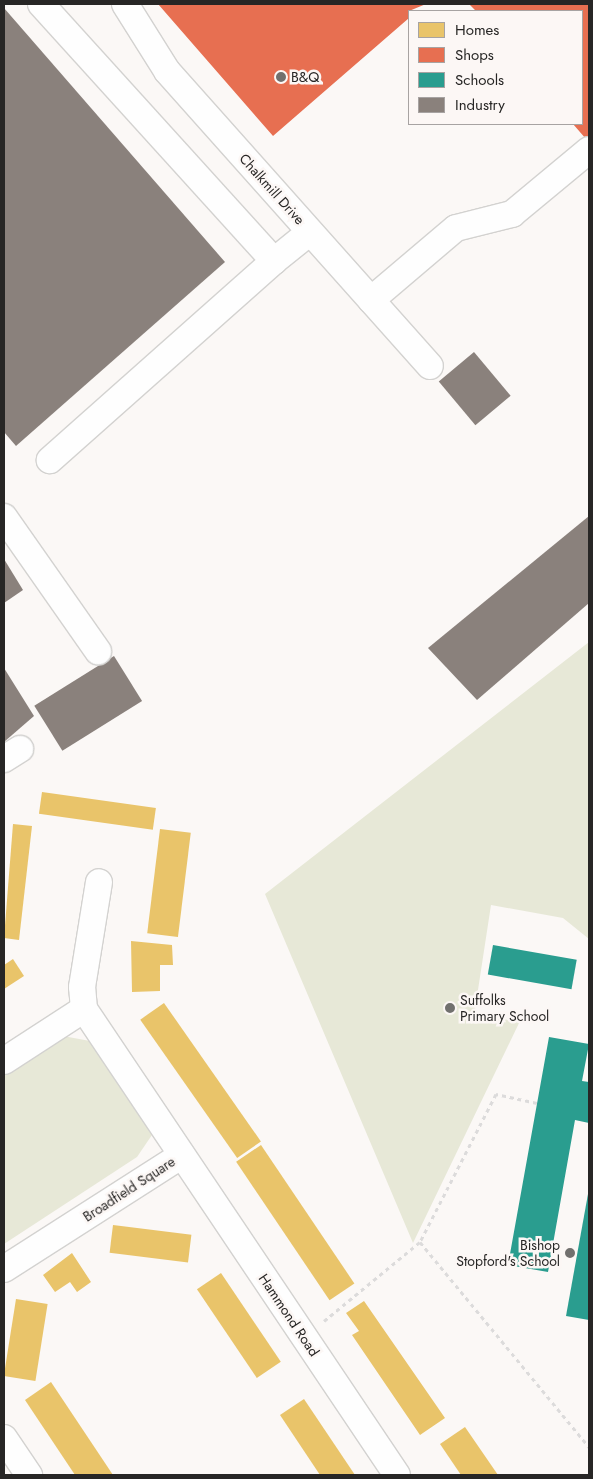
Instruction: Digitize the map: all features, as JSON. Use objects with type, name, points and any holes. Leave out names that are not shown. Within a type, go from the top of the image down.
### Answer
[{"type":"street","points":[[41,4],[274,261]]},
{"type":"street","name":"Chalkmill Drive","points":[[124,4],[167,71],[430,366]]},
{"type":"street","points":[[371,300],[456,228],[512,214],[589,150]]},
{"type":"street","points":[[50,460],[274,261],[310,232]]},
{"type":"street","points":[[4,517],[98,651]]},
{"type":"street","points":[[4,1061],[84,1009],[82,987],[99,882]]},
{"type":"street","name":"Broadfield Square","points":[[4,1269],[182,1155],[84,1009]]},
{"type":"street","name":"Hammond Road","points":[[182,1155],[397,1475]]},
{"type":"street","points":[[4,1438],[29,1475]]},
{"type":"path","points":[[304,1337],[420,1242],[496,1094],[537,1104]]},
{"type":"path","points":[[420,1242],[589,1447]]},
{"type":"green space","name":"Suffolks Primary School","points":[[589,642],[589,939],[563,918],[491,905],[474,1016],[520,1021],[413,1243],[265,894]]},
{"type":"green space","points":[[63,1036],[90,1041],[154,1132],[137,1157],[4,1244],[4,1072]]},
{"type":"building: Homes","points":[[42,792],[156,808],[153,830],[39,814]]},
{"type":"building: Homes","points":[[13,824],[32,826],[19,940],[4,938]]},
{"type":"building: Homes","points":[[160,829],[191,833],[178,937],[147,933]]},
{"type":"building: Homes","points":[[131,941],[172,945],[173,965],[160,965],[160,991],[132,992]]},
{"type":"building: Homes","points":[[13,959],[24,976],[4,989],[4,965]]},
{"type":"building: Homes","points":[[164,1003],[261,1141],[237,1158],[140,1020]]},
{"type":"building: Homes","points":[[261,1145],[354,1283],[330,1300],[236,1162]]},
{"type":"building: Homes","points":[[113,1225],[191,1235],[188,1262],[110,1253]]},
{"type":"building: Homes","points":[[72,1253],[91,1282],[77,1292],[70,1282],[55,1292],[43,1275]]},
{"type":"building: Homes","points":[[221,1273],[281,1362],[257,1378],[197,1289]]},
{"type":"building: Homes","points":[[16,1299],[48,1304],[35,1381],[4,1376]]},
{"type":"building: Homes","points":[[364,1301],[445,1418],[420,1435],[352,1335],[359,1331],[346,1313]]},
{"type":"building: Homes","points":[[51,1382],[113,1475],[75,1475],[25,1400]]},
{"type":"building: Homes","points":[[304,1399],[355,1475],[320,1475],[280,1415]]},
{"type":"building: Homes","points":[[465,1427],[498,1475],[461,1475],[440,1444]]},
{"type":"building: Shops","name":"B&Q","points":[[158,4],[426,4],[408,10],[408,19],[273,136]]},
{"type":"building: Shops","points":[[469,4],[589,4],[589,136],[586,139],[574,125],[583,125],[583,10],[475,10]]},
{"type":"building: Schools","points":[[493,945],[577,960],[571,989],[488,975]]},
{"type":"building: Schools","points":[[549,1037],[589,1044],[582,1081],[589,1082],[589,1123],[575,1120],[548,1272],[508,1265]]},
{"type":"building: Schools","points":[[589,1194],[589,1320],[566,1316]]},
{"type":"building: Industry","points":[[4,8],[225,262],[16,446],[4,432]]},
{"type":"building: Industry","points":[[474,352],[511,396],[475,425],[439,382]]},
{"type":"building: Industry","points":[[589,516],[589,603],[477,700],[428,648]]},
{"type":"building: Industry","points":[[4,559],[23,590],[4,603]]},
{"type":"building: Industry","points":[[114,656],[142,701],[62,751],[34,706]]},
{"type":"building: Industry","points":[[4,668],[34,716],[4,742]]},
{"type":"place","name":"B&Q","points":[[281,77]]},
{"type":"place","name":"Suffolks Primary School","points":[[450,1008]]},
{"type":"place","name":"Bishop Stopford's School","points":[[570,1253]]}]
